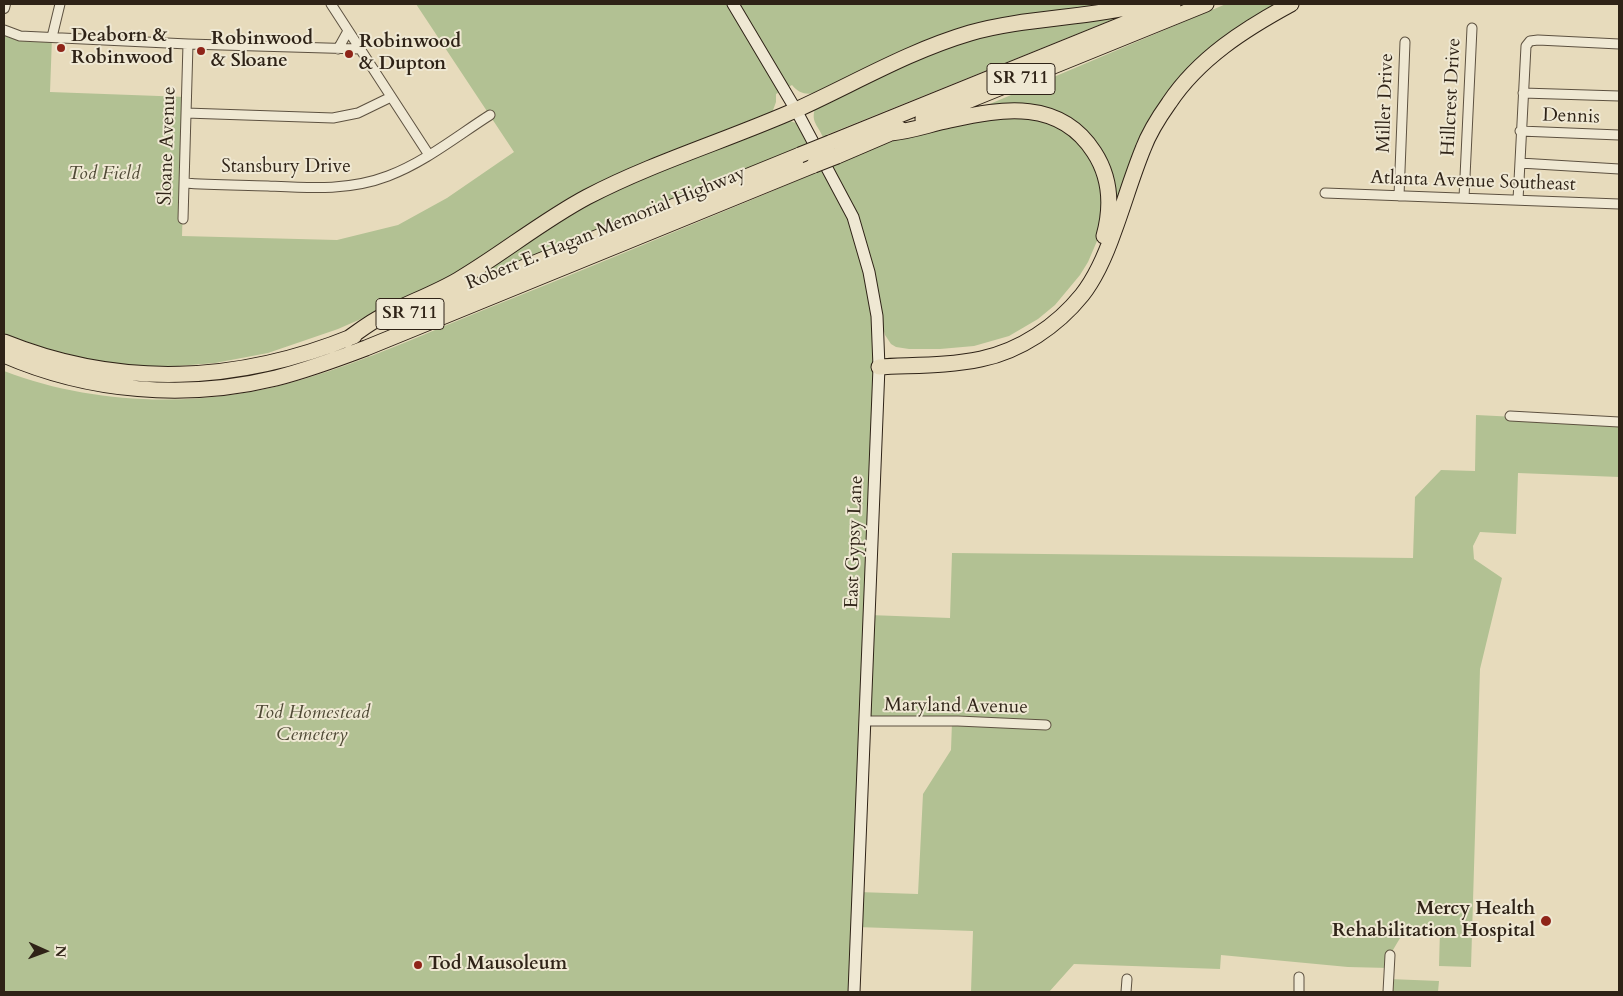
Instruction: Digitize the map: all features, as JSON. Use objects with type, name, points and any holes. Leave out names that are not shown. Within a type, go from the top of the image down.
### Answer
[{"type":"highway","points":[[346,340],[381,316],[417,301],[459,279],[587,197],[796,110],[918,51],[973,32],[1012,24],[1117,11],[1143,4]]},
{"type":"highway","name":"Robert E. Hagan Memorial Highway","points":[[4,355],[67,378],[127,388],[192,389],[244,384],[303,370],[366,348],[814,166],[833,149],[1173,4]]},
{"type":"highway","name":"Robert E. Hagan Memorial Highway","points":[[4,342],[58,360],[120,372],[164,375],[215,373],[269,364],[346,340],[800,155],[833,149],[891,133],[1206,4]]},
{"type":"highway","points":[[879,362],[961,363],[983,359],[1009,351],[1035,337],[1060,317],[1081,296],[1103,260],[1143,147],[1170,101],[1214,53],[1240,34],[1291,4]]},
{"type":"highway","points":[[879,362],[979,352],[1019,338],[1036,327],[1054,313],[1084,279],[1102,242],[1109,206],[1109,189],[1099,159],[1082,136],[1055,117],[1038,112],[992,111],[949,120],[907,132],[891,133]]},
{"type":"highway","points":[[4,365],[46,378],[56,380],[67,378]]},
{"type":"main road","name":"East Gypsy Lane","points":[[733,4],[796,110],[853,217],[869,272],[877,316],[879,362],[854,992]]},
{"type":"street","points":[[4,8],[6,4]]},
{"type":"street","points":[[52,37],[60,4]]},
{"type":"street","points":[[331,4],[429,155]]},
{"type":"street","name":"Hillcrest Drive","points":[[1464,198],[1472,28]]},
{"type":"street","points":[[4,30],[20,36],[188,44],[360,49]]},
{"type":"street","points":[[338,49],[348,31]]},
{"type":"street","points":[[1518,200],[1520,131],[1526,46],[1530,41],[1538,40],[1619,44]]},
{"type":"street","name":"Miller Drive","points":[[1399,196],[1405,42]]},
{"type":"street","name":"Sloane Avenue","points":[[183,219],[188,44]]},
{"type":"street","points":[[1523,93],[1619,96]]},
{"type":"street","points":[[186,113],[333,118],[358,112],[391,97]]},
{"type":"street","name":"Stansbury Drive","points":[[184,183],[317,188],[345,187],[365,183],[390,176],[409,167],[490,115]]},
{"type":"street","name":"Dennis","points":[[1520,131],[1619,135]]},
{"type":"street","points":[[1520,163],[1619,169]]},
{"type":"street","name":"Atlanta Avenue Southeast","points":[[1325,193],[1619,204]]},
{"type":"street","points":[[1510,416],[1619,422]]},
{"type":"street","name":"Maryland Avenue","points":[[865,721],[1046,725]]},
{"type":"street","points":[[1388,992],[1390,955]]},
{"type":"street","points":[[1299,977],[1299,992]]},
{"type":"street","points":[[1126,992],[1127,979]]},
{"type":"green space","name":"Tod Field","points":[[416,4],[1120,4],[895,53],[815,93],[802,93],[792,85],[776,94],[776,102],[772,113],[640,168],[434,287],[338,329],[268,353],[215,363],[142,367],[89,360],[62,354],[4,334],[4,30],[52,37],[50,92],[186,97],[182,236],[337,240],[398,225],[447,198],[514,152]]},
{"type":"green space","points":[[1226,4],[1285,4],[1185,79],[1116,215],[1113,200],[1071,122],[978,109]]},
{"type":"green space","points":[[1117,14],[1119,17],[826,135],[830,143],[797,148],[455,288],[588,201],[787,120],[796,123],[807,144],[823,137],[814,119],[816,106],[894,67],[979,36]]},
{"type":"green space","name":"Tod Homestead Cemetery","points":[[997,115],[1043,118],[1074,135],[1101,175],[1102,223],[1097,241],[1080,275],[1055,305],[1038,319],[1009,336],[974,346],[909,349],[896,347],[891,344],[885,335],[882,324],[869,615],[950,618],[952,553],[1413,558],[1415,497],[1441,470],[1475,471],[1476,415],[1619,422],[1619,477],[1518,473],[1516,534],[1480,532],[1473,546],[1474,559],[1502,578],[1480,669],[1471,967],[1439,966],[1440,930],[1406,928],[1390,955],[1389,968],[1348,967],[1221,955],[1220,969],[1074,964],[1049,992],[971,992],[973,931],[857,927],[854,992],[4,992],[4,371],[40,383],[77,392],[153,399],[192,399],[230,395],[304,379],[396,346],[884,144],[957,123]],"holes":[[[870,721],[952,722],[951,750],[923,794],[918,894],[858,892]]]},
{"type":"green space","points":[[1389,979],[1439,981],[1438,992],[1388,992]]},
{"type":"place","name":"Deaborn & Robinwood","points":[[61,48]]},
{"type":"place","name":"Robinwood & Sloane","points":[[201,51]]},
{"type":"place","name":"Robinwood & Dupton","points":[[349,54]]},
{"type":"place","name":"Mercy Health Rehabilitation Hospital","points":[[1546,921]]},
{"type":"place","name":"Tod Mausoleum","points":[[418,965]]}]
